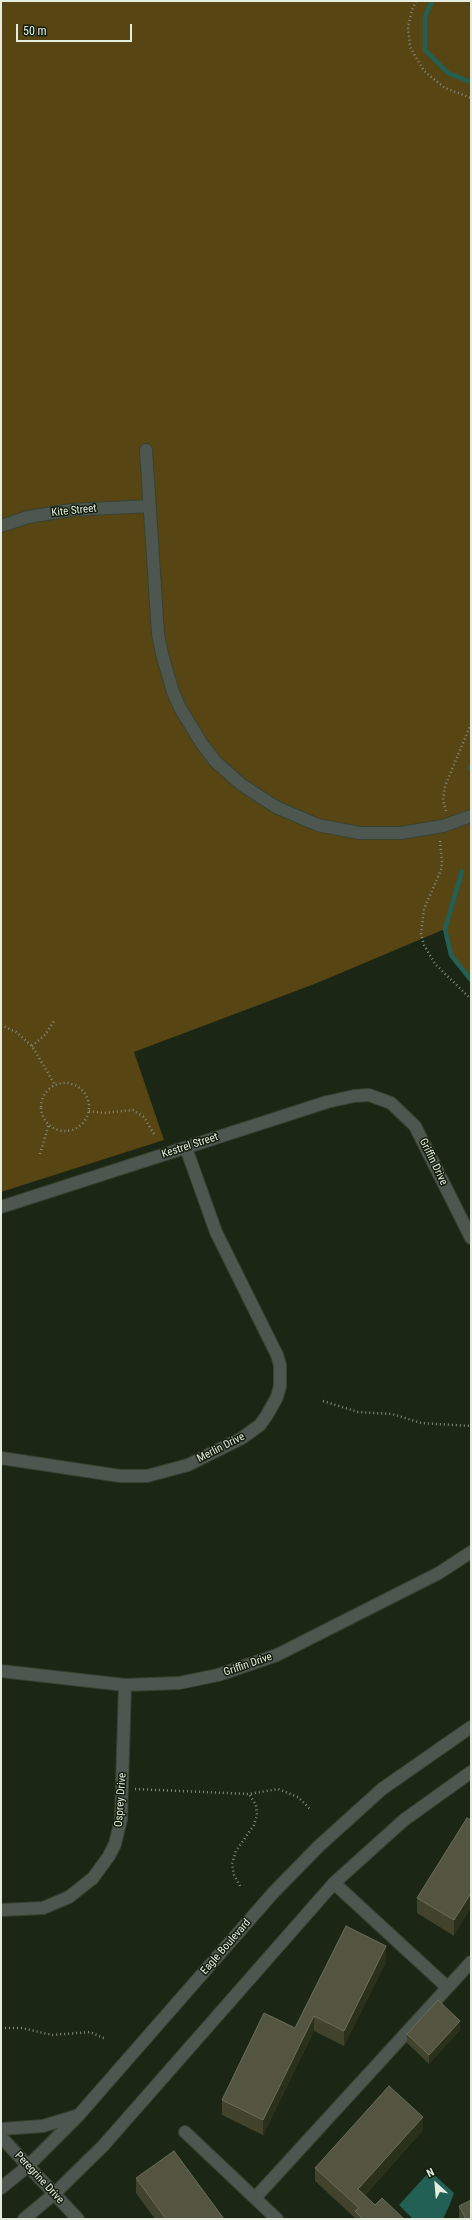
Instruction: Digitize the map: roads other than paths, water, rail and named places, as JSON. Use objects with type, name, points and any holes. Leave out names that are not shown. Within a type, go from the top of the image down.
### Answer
[{"type":"street","points":[[146,450],[158,634],[167,674],[173,692],[191,727],[216,761],[228,773],[259,797],[276,807],[318,825],[360,833],[401,833],[443,826],[471,816]]},
{"type":"street","name":"Kite Street","points":[[1,526],[28,517],[58,512],[149,506]]},
{"type":"street","name":"Kestrel Street","points":[[1,1207],[340,1098],[369,1095],[380,1098]]},
{"type":"street","name":"Griffin Drive","points":[[380,1098],[400,1109],[415,1126],[471,1238]]},
{"type":"street","name":"Merlin Drive","points":[[1,1458],[120,1476],[148,1476],[188,1465],[242,1438],[260,1425],[267,1415],[277,1396],[280,1386],[280,1365],[277,1355],[213,1226],[186,1148]]},
{"type":"street","name":"Griffin Drive","points":[[1,1672],[125,1685],[179,1683],[218,1675],[257,1663],[439,1574],[471,1552]]},
{"type":"street","name":"Osprey Drive","points":[[1,1910],[43,1908],[69,1896],[93,1878],[109,1856],[115,1844],[121,1819],[125,1685]]},
{"type":"street","name":"Eagle Boulevard","points":[[1,2188],[28,2166],[78,2116],[273,1893],[318,1846],[382,1789],[471,1727]]},
{"type":"street","points":[[24,2219],[54,2194],[121,2126],[334,1883],[404,1820],[471,1772]]},
{"type":"street","points":[[334,1883],[447,1988]]},
{"type":"street","points":[[254,2198],[471,1962]]},
{"type":"street","points":[[1,2129],[43,2126],[78,2116]]},
{"type":"street","points":[[185,2132],[277,2219]]},
{"type":"street","name":"Peregrine Drive","points":[[1,2137],[78,2219]]},
{"type":"water","points":[[430,2171],[454,2193],[443,2219],[413,2219],[399,2205]]},
{"type":"waterway","points":[[432,1],[425,17],[425,50],[448,73],[471,82]]},
{"type":"waterway","points":[[462,871],[445,929],[451,955],[471,980]]}]
